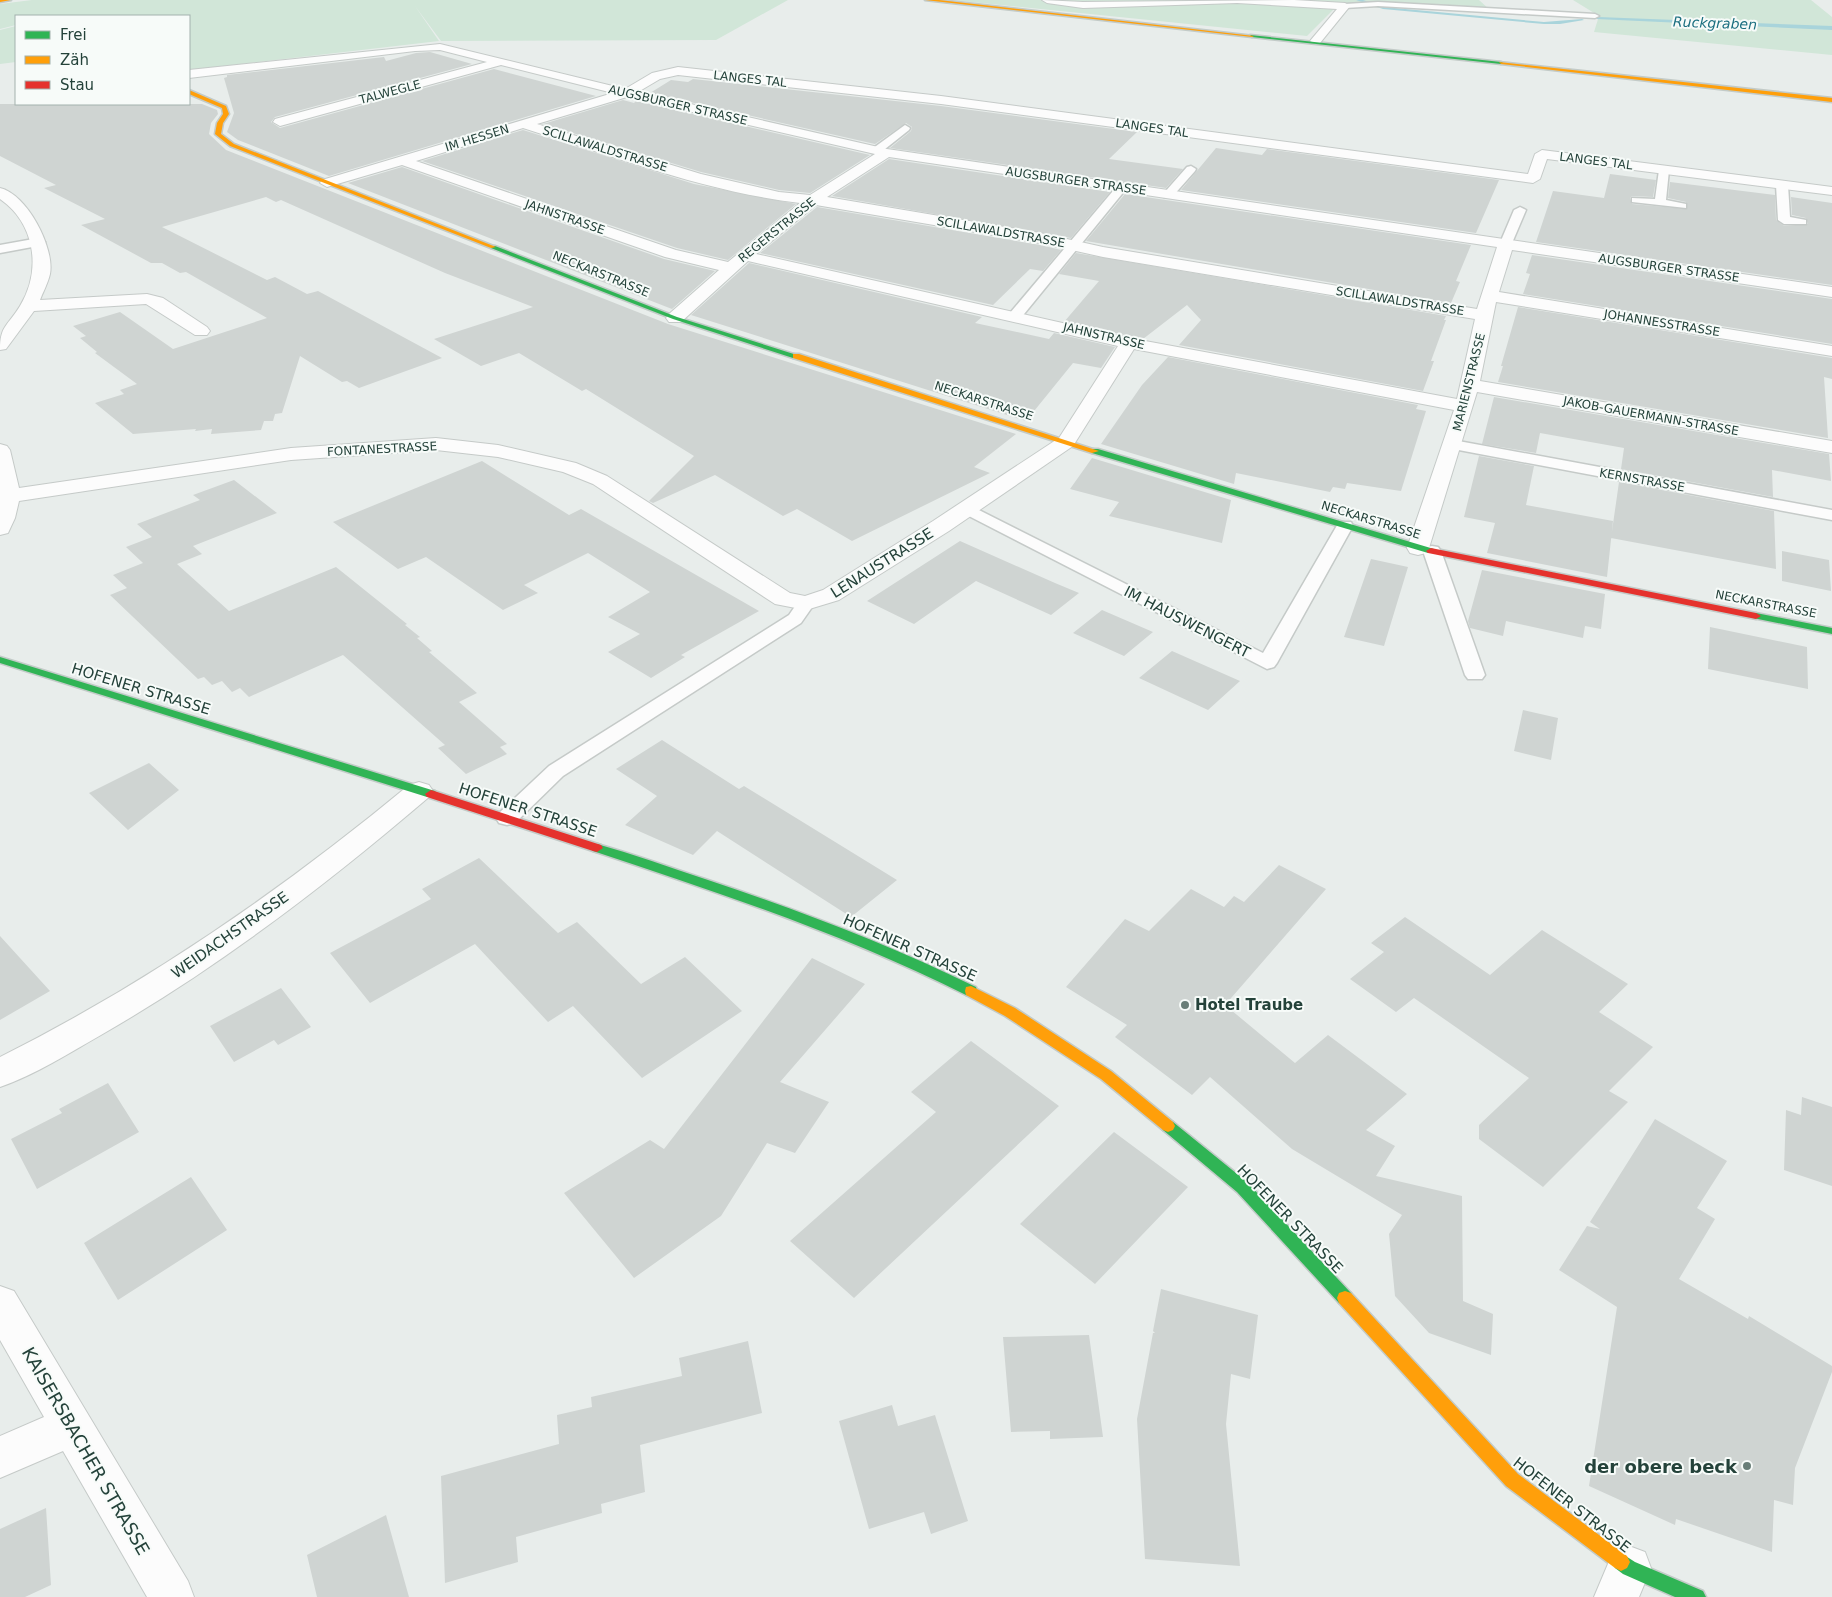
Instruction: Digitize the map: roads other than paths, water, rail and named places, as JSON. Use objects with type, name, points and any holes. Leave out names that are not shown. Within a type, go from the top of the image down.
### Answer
[{"type":"street","points":[[0,1],[9,0]]},
{"type":"street","points":[[927,0],[1316,41],[1832,100]]},
{"type":"street","points":[[1047,0],[1083,4],[1237,0],[1345,6]]},
{"type":"street","points":[[1316,41],[1345,6]]},
{"type":"street","name":"AUGSBURGER STRASSE","points":[[190,74],[427,46],[446,48],[627,93],[881,152],[1832,292]]},
{"type":"street","name":"TALWEGLE","points":[[280,122],[501,62]]},
{"type":"street","name":"LANGES TAL","points":[[627,93],[656,76],[678,72],[941,100],[1533,178],[1542,154],[1832,191]]},
{"type":"street","name":"NECKARSTRASSE","points":[[190,92],[224,107],[226,114],[220,123],[218,134],[232,145],[675,318],[1066,442],[1425,550],[1832,631]]},
{"type":"street","name":"IM HESSEN","points":[[327,183],[627,93]]},
{"type":"street","name":"SCILLAWALDSTRASSE","points":[[523,124],[697,176],[779,196],[813,200],[1484,315]]},
{"type":"street","name":"REGERSTRASSE","points":[[675,318],[731,268],[813,200],[881,152]]},
{"type":"street","name":"JAHNSTRASSE","points":[[401,160],[671,254],[731,268]]},
{"type":"street","points":[[0,192],[12,201],[38,237],[42,273],[29,306],[3,337]]},
{"type":"street","name":"MARIENSTRASSE","points":[[1425,550],[1465,406],[1484,315],[1506,243]]},
{"type":"street","name":"JAHNSTRASSE","points":[[746,256],[1129,343],[1465,406]]},
{"type":"street","name":"JOHANNESSTRASSE","points":[[1491,296],[1832,351]]},
{"type":"street","points":[[29,306],[147,299],[157,302],[201,331]]},
{"type":"street","name":"LENAUSTRASSE","points":[[806,603],[831,596],[967,509],[1066,442],[1129,343]]},
{"type":"street","name":"JAKOB-GAUERMANN-STRASSE","points":[[1470,385],[1832,447]]},
{"type":"street","name":"FONTANESTRASSE","points":[[10,496],[291,454],[436,444],[498,451],[560,465],[600,480],[657,515],[782,599],[806,603]]},
{"type":"street","points":[[0,450],[10,496],[6,516],[0,528]]},
{"type":"street","name":"HOFENER STRASSE","points":[[0,660],[507,818],[803,917],[943,976],[1010,1012],[1106,1075],[1242,1187],[1512,1480],[1622,1583],[1697,1597]]},
{"type":"street","name":"WEIDACHSTRASSE","points":[[0,1073],[63,1042],[204,957],[334,861],[419,791]]},
{"type":"street","name":"KAISERSBACHER STRASSE","points":[[0,1304],[172,1597]]},
{"type":"street","points":[[0,1457],[72,1426]]},
{"type":"lane","points":[[1345,6],[1378,4],[1595,16],[1575,4]]},
{"type":"lane","points":[[881,152],[905,128]]},
{"type":"lane","name":"AUGSBURGER STRASSE","points":[[1168,194],[1191,168]]},
{"type":"lane","points":[[1660,203],[1664,170]]},
{"type":"lane","points":[[1782,185],[1779,219],[1802,222]]},
{"type":"lane","points":[[1015,316],[1122,187]]},
{"type":"lane","points":[[1636,200],[1682,206]]},
{"type":"lane","points":[[1506,243],[1520,210]]},
{"type":"lane","points":[[0,249],[39,242]]},
{"type":"lane","name":"KERNSTRASSE","points":[[1453,445],[1832,514]]},
{"type":"lane","name":"IM HAUSWENGERT","points":[[967,509],[1266,663],[1345,526]]},
{"type":"lane","points":[[1425,550],[1475,675]]},
{"type":"lane","points":[[507,818],[556,771],[795,619],[806,603]]},
{"type":"waterway","name":"Ruckgraben","points":[[1358,0],[1383,8],[1544,23],[1582,20]]},
{"type":"waterway","name":"Ruckgraben","points":[[1598,18],[1832,28]]},
{"type":"place","name":"Hotel Traube","points":[[1185,1005]]},
{"type":"place","name":"der obere beck","points":[[1747,1466]]}]
